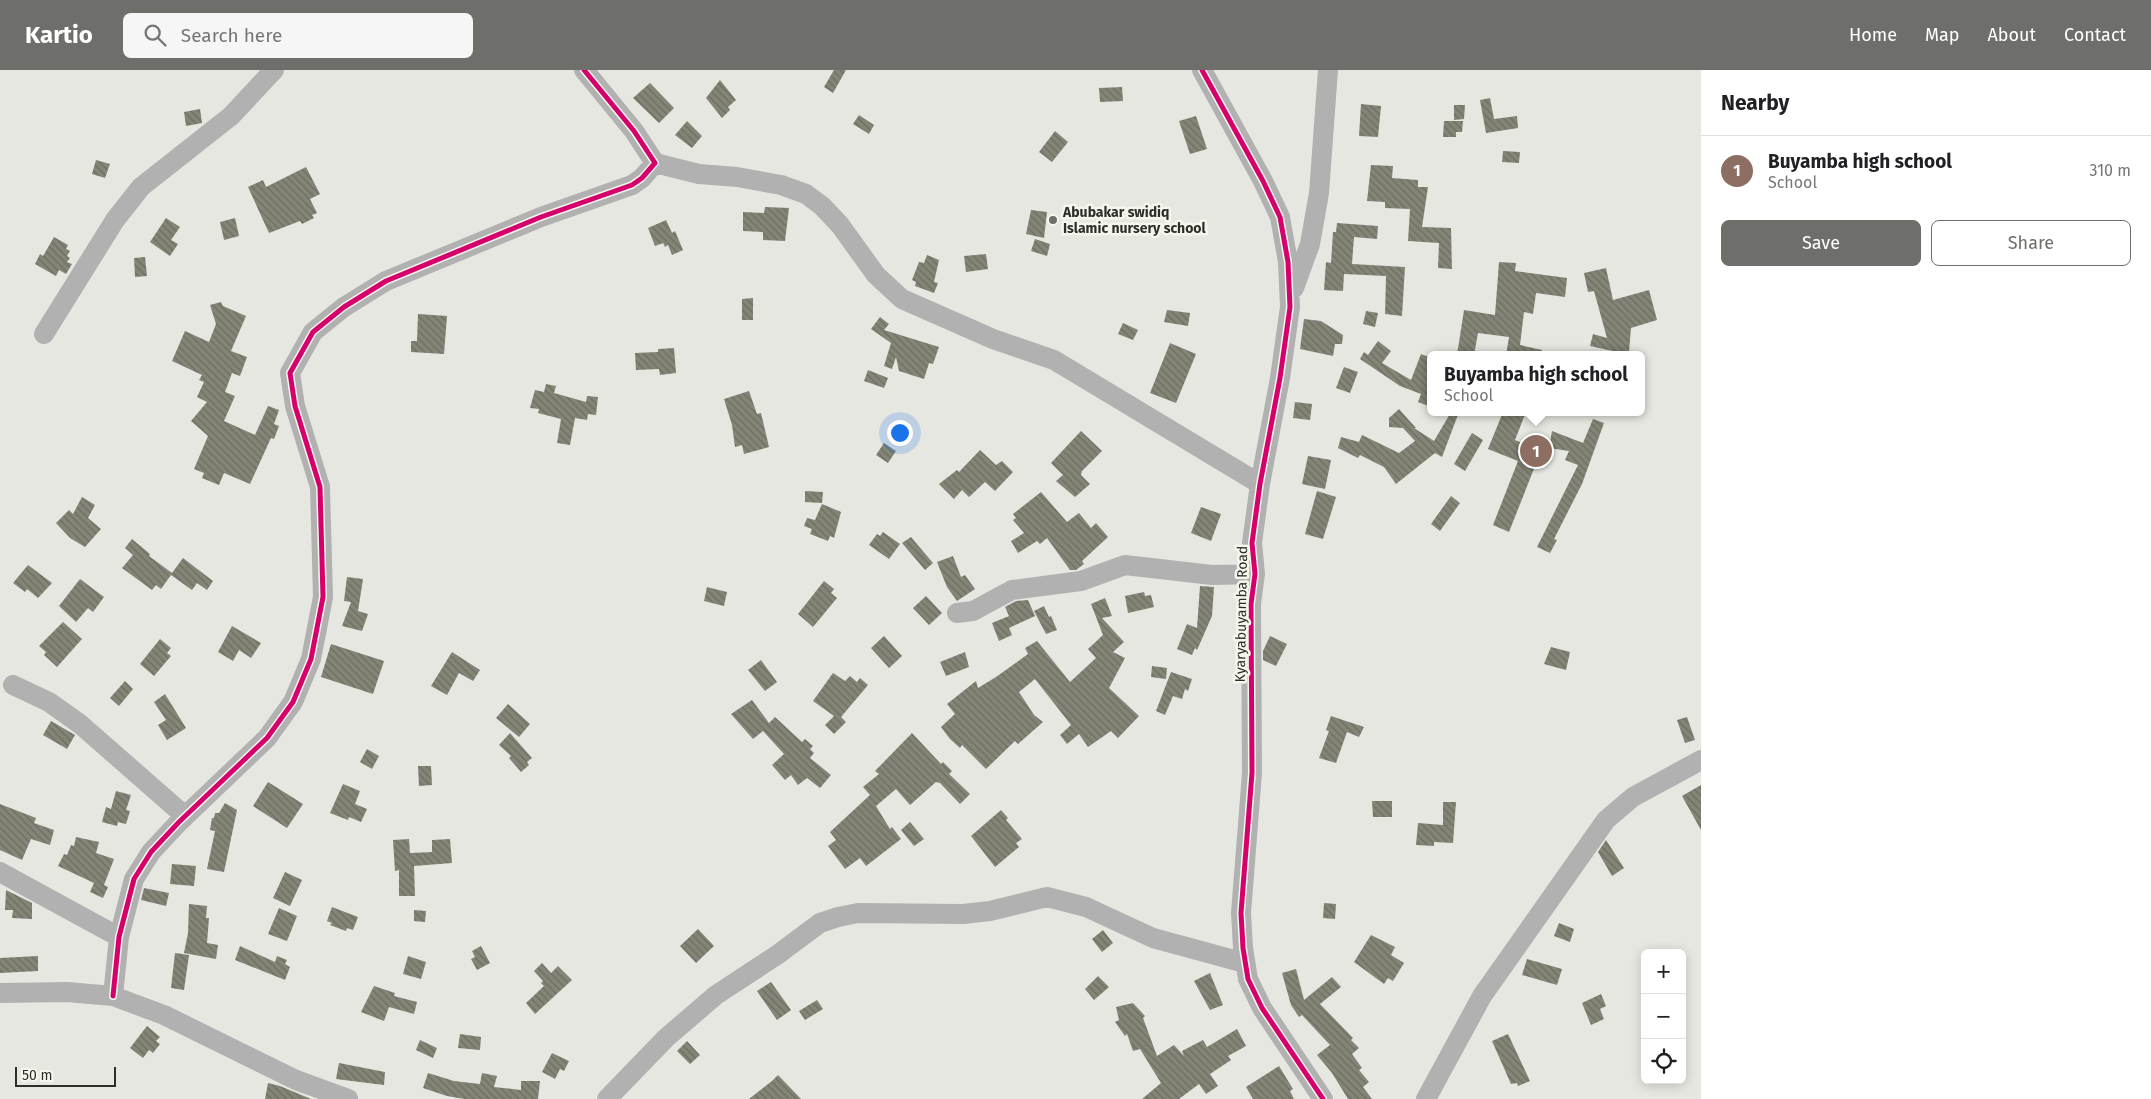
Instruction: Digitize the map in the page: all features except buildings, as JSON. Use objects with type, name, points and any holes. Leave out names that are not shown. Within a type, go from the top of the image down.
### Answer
[{"type":"street","points":[[44,334],[115,220],[141,187],[224,122],[274,70]]},
{"type":"street","points":[[584,70],[634,131],[654,163],[699,174],[737,177],[781,185],[806,194],[822,206],[840,225],[876,275],[902,299],[993,339],[1054,360],[1260,484]]},
{"type":"street","name":"Kyaryabuyamba Road","points":[[1202,70],[1263,181],[1280,217],[1288,262],[1290,308],[1280,378],[1260,484],[1252,543],[1254,574],[1251,604],[1252,773],[1242,913],[1245,963],[1248,979],[1262,1008],[1323,1099]]},
{"type":"street","points":[[1290,308],[1295,281],[1310,244],[1320,193],[1328,70]]},
{"type":"street","points":[[113,996],[119,937],[134,879],[151,852],[185,816],[267,738],[293,702],[311,658],[322,597],[320,487],[296,406],[290,373],[313,332],[344,307],[386,281],[541,217],[632,185],[642,178],[654,163]]},
{"type":"street","points":[[957,613],[973,611],[1012,590],[1081,581],[1125,565],[1212,575],[1254,574]]},
{"type":"street","points":[[13,685],[49,702],[80,724],[185,816]]},
{"type":"street","points":[[1426,1099],[1482,996],[1606,820],[1633,796],[1701,760]]},
{"type":"street","points":[[0,872],[119,937]]},
{"type":"street","points":[[607,1099],[666,1038],[716,995],[777,955],[820,923],[838,917],[858,913],[908,915],[963,914],[990,911],[1047,897],[1086,907],[1153,938],[1245,963]]},
{"type":"street","points":[[0,993],[67,992],[113,996],[164,1015],[296,1080],[348,1099]]},
{"type":"cycle path","points":[[113,996],[119,937],[134,879],[151,852],[179,822],[267,738],[293,702],[311,659],[323,597],[320,487],[295,406],[290,373],[313,332],[344,307],[386,281],[541,217],[632,185],[642,178],[655,163],[634,131],[584,70]]},
{"type":"cycle path","points":[[1202,70],[1263,181],[1280,217],[1288,262],[1290,307],[1252,543],[1255,574],[1251,604],[1252,773],[1241,913],[1243,948],[1248,979],[1262,1008],[1323,1099]]},
{"type":"place","name":"Abubakar swidiq Islamic nursery school","points":[[1053,220]]},
{"type":"place","name":"Buyamba high school","points":[[1536,451]]}]
